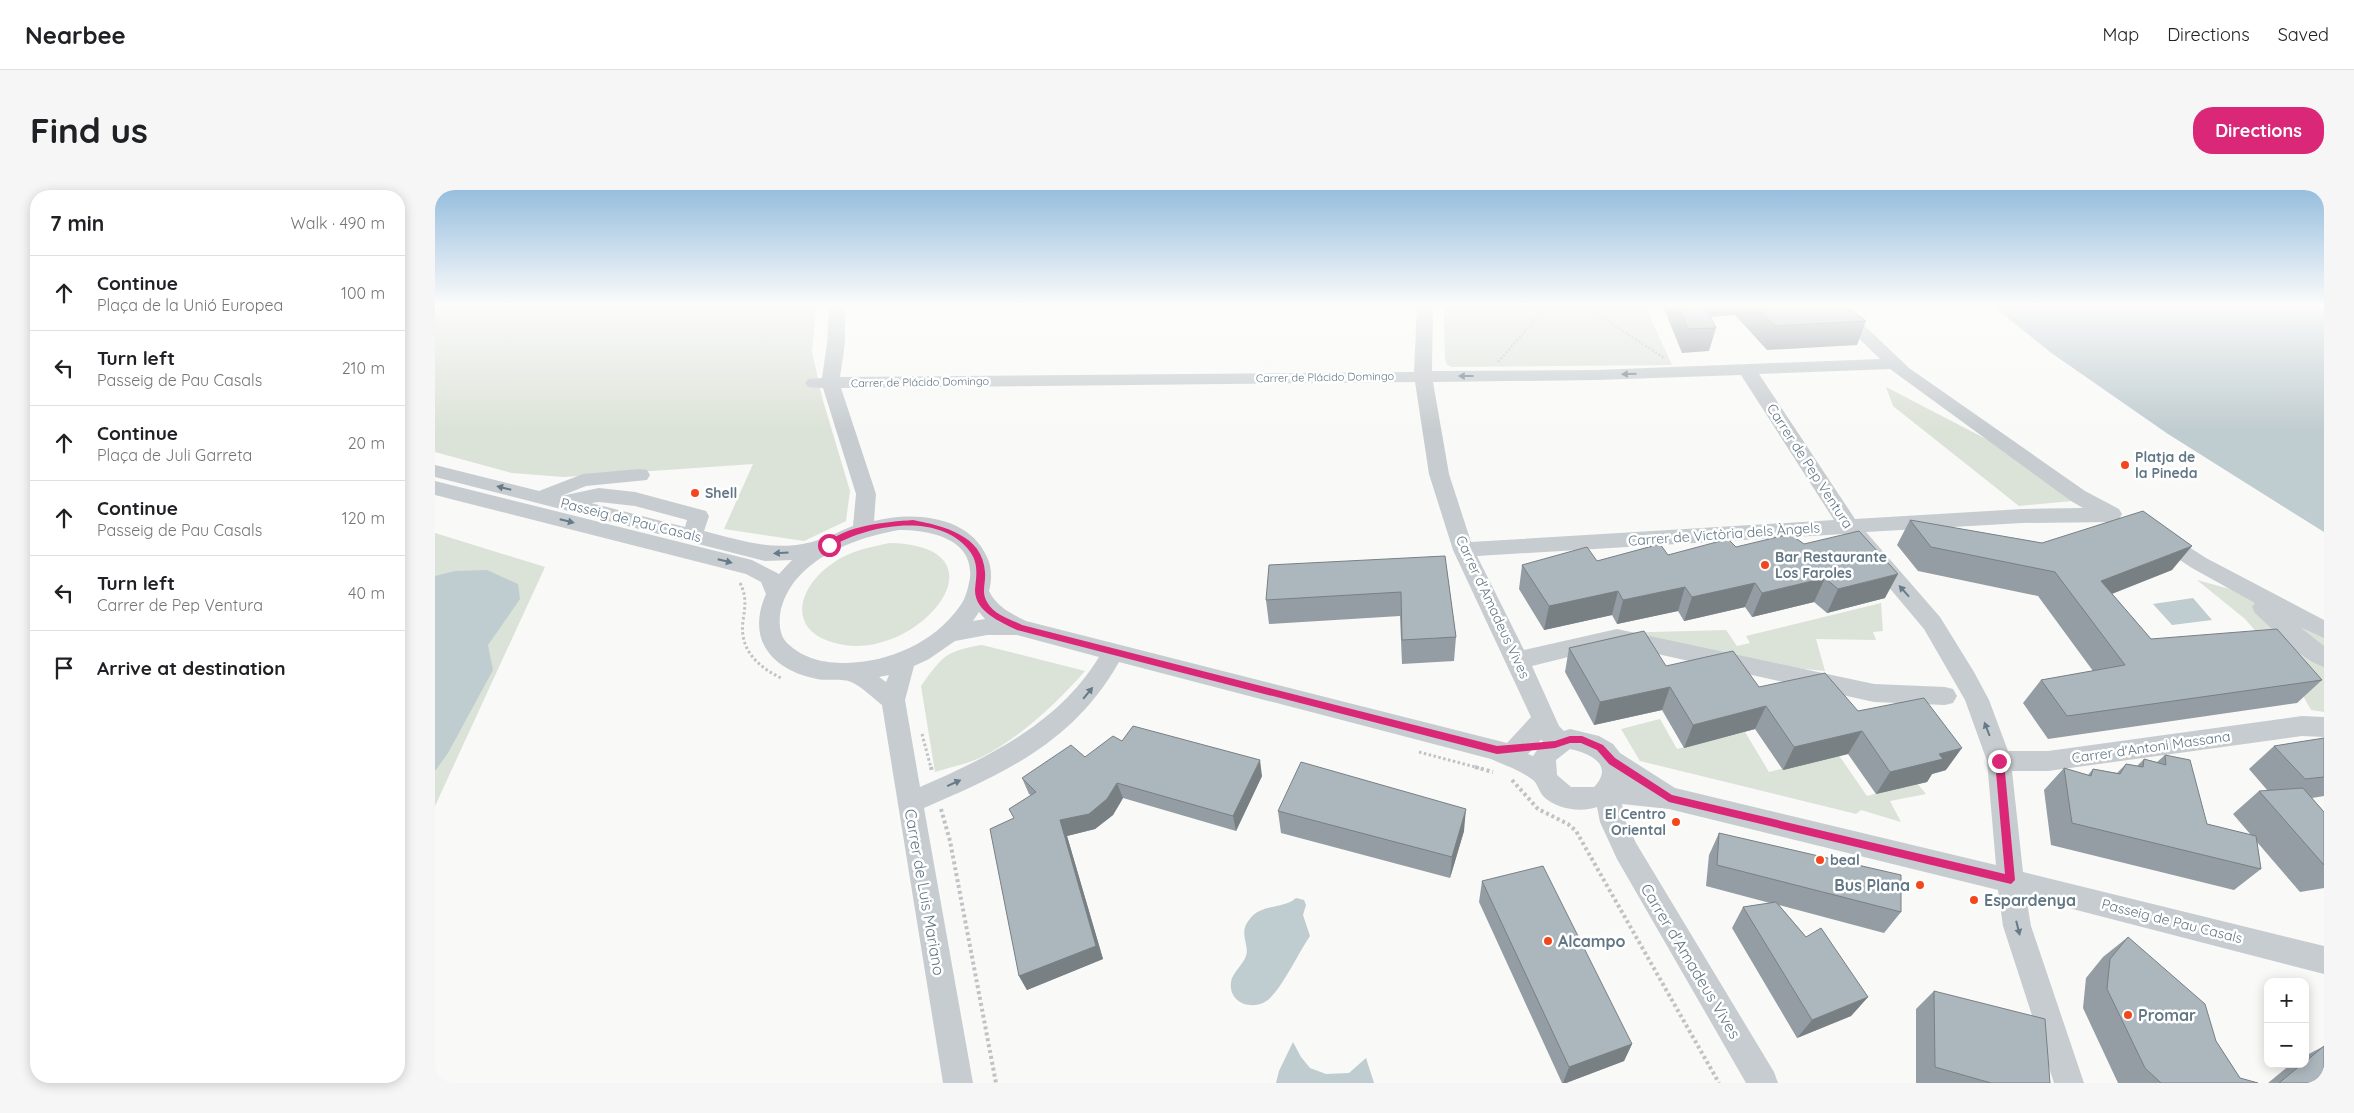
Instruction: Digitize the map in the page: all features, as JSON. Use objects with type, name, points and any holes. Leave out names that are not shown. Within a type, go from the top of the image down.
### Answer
[{"type":"street","points":[[834,348],[822,383],[839,406],[866,494],[863,529]]},
{"type":"street","name":"Carrer d'Amadeus Vives","points":[[1424,348],[1423,375],[1439,474],[1463,550],[1518,660],[1541,709],[1549,732],[1565,742]]},
{"type":"street","points":[[1878,348],[1895,364],[2078,496],[2324,630]]},
{"type":"street","name":"Carrer de Plácido Domingo","points":[[822,383],[1423,375],[1595,375],[1895,364]]},
{"type":"street","name":"Carrer de Pep Ventura","points":[[1747,370],[1848,526],[1917,605],[1944,641],[1977,700],[1999,761],[2017,926],[2069,1083]]},
{"type":"street","name":"Passeig de Pau Casals","points":[[435,471],[765,554],[789,553],[829,545]]},
{"type":"street","points":[[538,496],[560,490],[583,480],[640,475]]},
{"type":"street","name":"Passeig de Pau Casals","points":[[435,488],[752,568],[770,577],[776,592]]},
{"type":"street","name":"Carrer de Victòria dels Àngels","points":[[1463,550],[2022,516],[2127,522]]},
{"type":"street","points":[[899,523],[928,525],[953,533],[970,546],[980,563],[981,582],[979,593],[969,612],[950,633],[929,648],[904,660],[856,673],[819,671],[790,661],[772,642],[768,618],[776,592],[789,574],[807,558],[845,535],[863,529],[899,523]]},
{"type":"street","points":[[2236,582],[2303,643],[2324,658]]},
{"type":"street","points":[[979,593],[990,612],[1020,628]]},
{"type":"street","points":[[950,633],[987,627],[1020,628],[1506,750],[1543,773]]},
{"type":"street","points":[[1518,660],[1617,638],[1819,683],[1874,693],[1945,696]]},
{"type":"street","points":[[910,803],[998,764],[1069,714],[1089,692],[1105,669],[1114,651]]},
{"type":"street","name":"Carrer de Luis Mariano","points":[[904,660],[893,700],[958,1083]]},
{"type":"street","points":[[856,673],[893,700]]},
{"type":"street","points":[[1506,750],[1527,739],[1541,709]]},
{"type":"street","name":"Carrer d'Antoni Massana","points":[[1999,761],[2048,761],[2313,726]]},
{"type":"street","points":[[1506,750],[1565,742],[1600,747],[1612,761],[1615,771],[1614,780],[1608,790],[1589,800],[1566,797],[1555,791],[1547,782],[1543,773],[1544,756],[1565,742]]},
{"type":"street","name":"Passeig de Pau Casals","points":[[1612,761],[1659,797]]},
{"type":"street","name":"Carrer d'Amadeus Vives","points":[[1608,790],[1616,831],[1763,1083]]},
{"type":"street","name":"Passeig de Pau Casals","points":[[1608,790],[1659,797],[2011,880],[2324,960]]},
{"type":"street","points":[[1616,831],[1628,806],[1659,797]]},
{"type":"street","name":"Carrer d'Amadeus Vives","points":[[1578,800],[1616,831]]},
{"type":"path","points":[[1496,365],[1511,348]]},
{"type":"path","points":[[1648,348],[1668,362]]},
{"type":"path","points":[[733,580],[740,583],[745,592],[747,606],[741,629],[746,652],[766,672],[789,681]]},
{"type":"path","points":[[920,726],[949,841],[996,1083]]},
{"type":"path","points":[[1410,750],[1501,774]]},
{"type":"path","points":[[1508,777],[1519,786],[1538,809],[1569,824],[1576,831],[1719,1083]]},
{"type":"shaded area","points":[[435,348],[812,348],[822,397],[850,491],[846,521],[804,541],[724,529],[753,464],[564,477],[512,473],[435,452]]},
{"type":"shaded area","points":[[1445,348],[1664,348],[1672,365],[1452,367],[1447,365]]},
{"type":"shaded area","points":[[2045,348],[2324,348],[2324,532],[2168,434]]},
{"type":"shaded area","points":[[1886,387],[1990,441],[2072,501],[2019,506],[1893,406]]},
{"type":"shaded area","points":[[435,533],[545,567],[435,806]]},
{"type":"shaded area","points":[[890,543],[926,549],[945,563],[949,581],[941,601],[923,621],[898,636],[869,645],[839,644],[822,638],[811,630],[804,620],[802,609],[811,585],[820,573],[853,552]]},
{"type":"shaded area","points":[[487,570],[518,584],[520,599],[488,645],[493,670],[448,753],[435,771],[435,576],[455,571]]},
{"type":"shaded area","points":[[2197,580],[2248,594],[2324,633],[2324,712],[2311,710],[2286,665],[2245,619]]},
{"type":"shaded area","points":[[2193,598],[2212,620],[2172,625],[2153,604]]},
{"type":"shaded area","points":[[1881,603],[1883,631],[1873,632],[1876,640],[1816,639],[1825,671],[1794,668],[1615,633],[1726,630],[1737,646],[1750,643],[1746,636]]},
{"type":"shaded area","points":[[982,645],[1085,671],[1062,696],[1011,739],[982,757],[935,772],[921,686],[940,661],[952,653]]},
{"type":"shaded area","points":[[1660,719],[1677,749],[1745,732],[1769,772],[1838,754],[1867,796],[1917,783],[1926,794],[1890,801],[1901,822],[1861,810],[1856,814],[1640,761],[1621,729]]},
{"type":"shaded area","points":[[1296,898],[1304,900],[1306,905],[1303,915],[1310,936],[1271,997],[1265,1002],[1252,1005],[1239,1001],[1234,997],[1231,990],[1231,982],[1233,975],[1246,956],[1247,948],[1244,930],[1246,925],[1259,911],[1290,902]]},
{"type":"shaded area","points":[[1293,1042],[1301,1057],[1310,1068],[1326,1074],[1349,1073],[1366,1058],[1374,1083],[1276,1083],[1279,1071]]},
{"type":"building","points":[[2143,511],[2192,546],[2101,581],[2151,639],[2277,629],[2322,680],[2067,716],[2041,680],[2125,665],[2055,572],[1931,547],[1910,520],[2042,543]]},
{"type":"building","points":[[1859,531],[1898,574],[1838,589],[1825,578],[1762,593],[1755,583],[1692,597],[1685,587],[1623,600],[1618,591],[1549,606],[1522,565],[1587,547],[1597,561],[1660,544],[1668,555],[1728,539],[1736,547],[1790,534],[1804,544]]},
{"type":"building","points":[[1445,556],[1456,637],[1402,640],[1401,592],[1266,600],[1269,565]]},
{"type":"building","points":[[1644,631],[1666,666],[1733,651],[1759,687],[1825,673],[1858,711],[1924,698],[1962,748],[1939,754],[1943,759],[1890,772],[1862,731],[1794,747],[1766,706],[1693,725],[1670,687],[1600,702],[1569,648]]},
{"type":"building","points":[[1133,726],[1260,760],[1233,816],[1117,783],[1107,799],[1089,814],[1060,820],[1096,946],[1019,976],[990,829],[1014,818],[1009,809],[1036,792],[1022,778],[1071,745],[1085,757],[1113,736],[1122,741]]},
{"type":"building","points":[[2324,738],[2324,777],[2305,779],[2274,746]]},
{"type":"building","points":[[2165,755],[2190,760],[2207,824],[2256,836],[2261,869],[2072,823],[2064,768],[2091,776],[2093,769],[2120,774],[2126,764],[2143,767],[2144,759],[2166,765]]},
{"type":"building","points":[[1301,762],[1466,809],[1452,857],[1278,811]]},
{"type":"building","points":[[2303,788],[2324,812],[2324,865],[2259,791]]},
{"type":"building","points":[[1719,833],[1901,875],[1901,912],[1717,865]]},
{"type":"building","points":[[1543,866],[1632,1044],[1569,1067],[1482,881]]},
{"type":"building","points":[[1776,902],[1806,937],[1821,928],[1868,997],[1812,1020],[1743,907]]},
{"type":"building","points":[[2128,937],[2205,1004],[2216,1041],[2240,1078],[2258,1083],[2161,1083],[2145,1068],[2107,989],[2110,959]]},
{"type":"building","points":[[1934,991],[2045,1019],[2050,1083],[1991,1083],[1935,1067]]},
{"type":"building","points":[[2324,1046],[2324,1083],[2279,1083],[2297,1068],[2309,1068],[2309,1059]]},
{"type":"place","name":"Platja de la Pineda","points":[[2125,465]]},
{"type":"place","name":"Shell","points":[[695,493]]},
{"type":"place","name":"Bar Restaurante Los Faroles","points":[[1765,565]]},
{"type":"place","name":"El Centro Oriental","points":[[1676,822]]},
{"type":"place","name":"beal","points":[[1820,860]]},
{"type":"place","name":"Bus Plana","points":[[1920,885]]},
{"type":"place","name":"Espardenya","points":[[1974,900]]},
{"type":"place","name":"Alcampo","points":[[1548,941]]},
{"type":"place","name":"Promar","points":[[2128,1015]]},
{"type":"route","points":[[829,545],[845,535],[881,525],[913,523],[941,528],[962,538],[976,554],[981,572],[979,593],[985,606],[990,612],[1020,628],[1497,750],[1516,750],[1555,744],[1570,739],[1582,740],[1600,747],[1612,761],[1669,798],[2011,880],[1999,761]]}]
